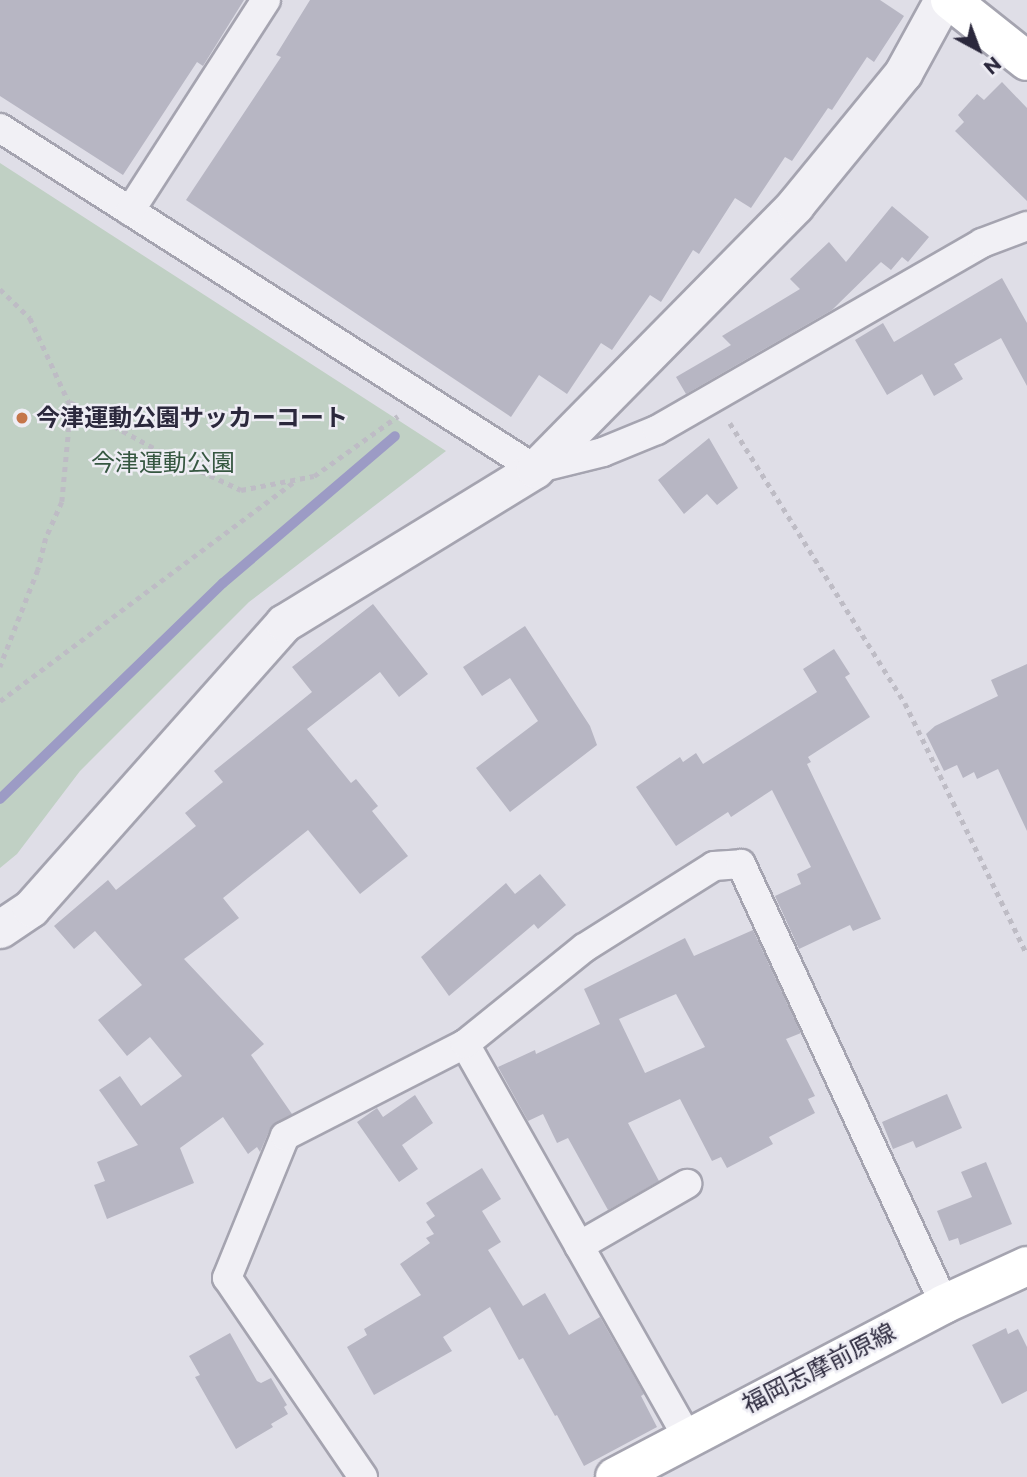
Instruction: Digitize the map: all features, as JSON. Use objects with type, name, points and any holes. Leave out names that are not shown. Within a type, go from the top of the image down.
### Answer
[{"type":"main road","points":[[950,0],[1027,61]]},
{"type":"main road","name":"福岡志摩前原線","points":[[629,1474],[687,1437],[944,1304],[1027,1266]]},
{"type":"street","points":[[130,211],[266,0]]},
{"type":"street","points":[[0,929],[31,908],[284,623],[535,469],[794,205],[903,73],[943,0]]},
{"type":"street","points":[[0,128],[535,469],[603,452],[657,430],[982,243],[1027,226]]},
{"type":"street","points":[[363,1477],[227,1278],[285,1136],[465,1044],[584,948],[714,866],[741,864],[944,1304]]},
{"type":"street","points":[[465,1044],[687,1437]]},
{"type":"street","points":[[579,1246],[687,1184]]},
{"type":"path","points":[[0,289],[30,318],[69,402],[62,502],[46,538],[38,570],[0,667]]},
{"type":"path","points":[[69,402],[165,454],[241,490],[314,476],[422,398]]},
{"type":"path","points":[[715,398],[905,703],[1027,954]]},
{"type":"path","points":[[0,701],[297,479]]},
{"type":"green space","name":"今津運動公園","points":[[0,163],[446,451],[249,602],[80,771],[17,854],[0,868]]},
{"type":"building","points":[[0,0],[244,0],[203,66],[197,62],[123,175],[0,96]]},
{"type":"building","points":[[310,0],[880,0],[904,16],[874,62],[867,57],[832,110],[828,108],[792,161],[785,157],[751,208],[735,198],[699,254],[693,250],[661,302],[650,295],[612,350],[601,343],[567,394],[539,375],[511,417],[186,200],[281,57],[276,55]]},
{"type":"building","points":[[1002,82],[1027,108],[1027,201],[955,131],[964,122],[958,115],[977,94],[984,100]]},
{"type":"building","points":[[892,206],[929,237],[908,262],[902,257],[891,270],[881,262],[832,310],[686,394],[676,377],[731,345],[722,336],[800,289],[790,279],[829,242],[846,262]]},
{"type":"building","points":[[1002,278],[1027,323],[1027,386],[1001,338],[954,364],[963,379],[934,396],[922,374],[887,395],[855,340],[883,323],[894,342]]},
{"type":"building","points":[[709,438],[738,488],[717,505],[707,494],[684,514],[658,480]]},
{"type":"building","points":[[373,604],[428,674],[399,697],[380,672],[307,729],[351,783],[356,779],[378,806],[372,811],[408,856],[360,894],[308,830],[223,898],[239,918],[184,959],[264,1044],[251,1055],[292,1114],[270,1129],[260,1152],[257,1147],[248,1154],[223,1117],[180,1148],[194,1183],[107,1219],[94,1185],[105,1181],[97,1162],[138,1145],[99,1090],[120,1076],[141,1106],[182,1076],[150,1037],[127,1056],[98,1020],[142,985],[95,931],[74,949],[54,926],[108,880],[116,890],[196,826],[185,813],[223,782],[214,771],[312,692],[292,667]]},
{"type":"building","points":[[525,626],[590,726],[597,745],[510,812],[476,768],[538,721],[510,678],[482,696],[463,667]]},
{"type":"building","points":[[834,649],[850,674],[845,677],[870,717],[808,757],[811,762],[807,764],[881,919],[853,931],[850,925],[799,949],[775,896],[801,884],[797,874],[811,867],[772,790],[731,817],[728,812],[676,846],[636,787],[680,757],[683,762],[696,753],[703,764],[817,692],[803,669]]},
{"type":"building","points":[[1027,664],[1027,831],[998,769],[977,779],[974,772],[963,778],[957,765],[944,771],[926,734],[935,726],[998,696],[991,680]]},
{"type":"building","points":[[540,874],[566,905],[538,929],[534,924],[449,996],[421,957],[506,883],[515,894]]},
{"type":"building","points":[[753,930],[801,1033],[786,1039],[815,1096],[808,1099],[815,1113],[769,1137],[773,1144],[727,1168],[721,1157],[712,1161],[680,1099],[628,1123],[659,1181],[608,1210],[568,1138],[557,1143],[543,1114],[528,1121],[498,1067],[535,1050],[536,1054],[600,1024],[584,989],[685,938],[694,956]],"holes":[[[676,994],[705,1047],[645,1073],[619,1019]]]},
{"type":"building","points":[[947,1094],[962,1128],[916,1148],[913,1141],[893,1149],[882,1122]]},
{"type":"building","points":[[415,1095],[433,1123],[402,1145],[418,1169],[399,1182],[357,1122],[377,1108],[383,1117]]},
{"type":"building","points":[[986,1162],[1012,1224],[960,1245],[958,1238],[949,1241],[937,1211],[972,1197],[961,1172]]},
{"type":"building","points":[[482,1168],[501,1199],[482,1211],[501,1242],[488,1250],[523,1306],[545,1293],[569,1335],[600,1317],[644,1394],[641,1396],[657,1427],[584,1466],[557,1415],[555,1416],[523,1358],[519,1360],[490,1307],[443,1337],[452,1351],[374,1395],[347,1347],[367,1335],[364,1329],[421,1295],[400,1264],[430,1243],[426,1238],[434,1234],[426,1222],[435,1216],[426,1203]]},
{"type":"building","points":[[1006,1328],[1008,1334],[1018,1329],[1027,1347],[1027,1391],[1002,1404],[972,1345]]},
{"type":"building","points":[[230,1333],[257,1381],[261,1383],[271,1378],[287,1405],[284,1407],[288,1414],[271,1424],[273,1427],[236,1449],[195,1377],[200,1375],[189,1356]]},
{"type":"waterway","points":[[0,799],[223,583],[395,436]]},
{"type":"place","name":"今津運動公園サッカーコート","points":[[22,418]]}]
